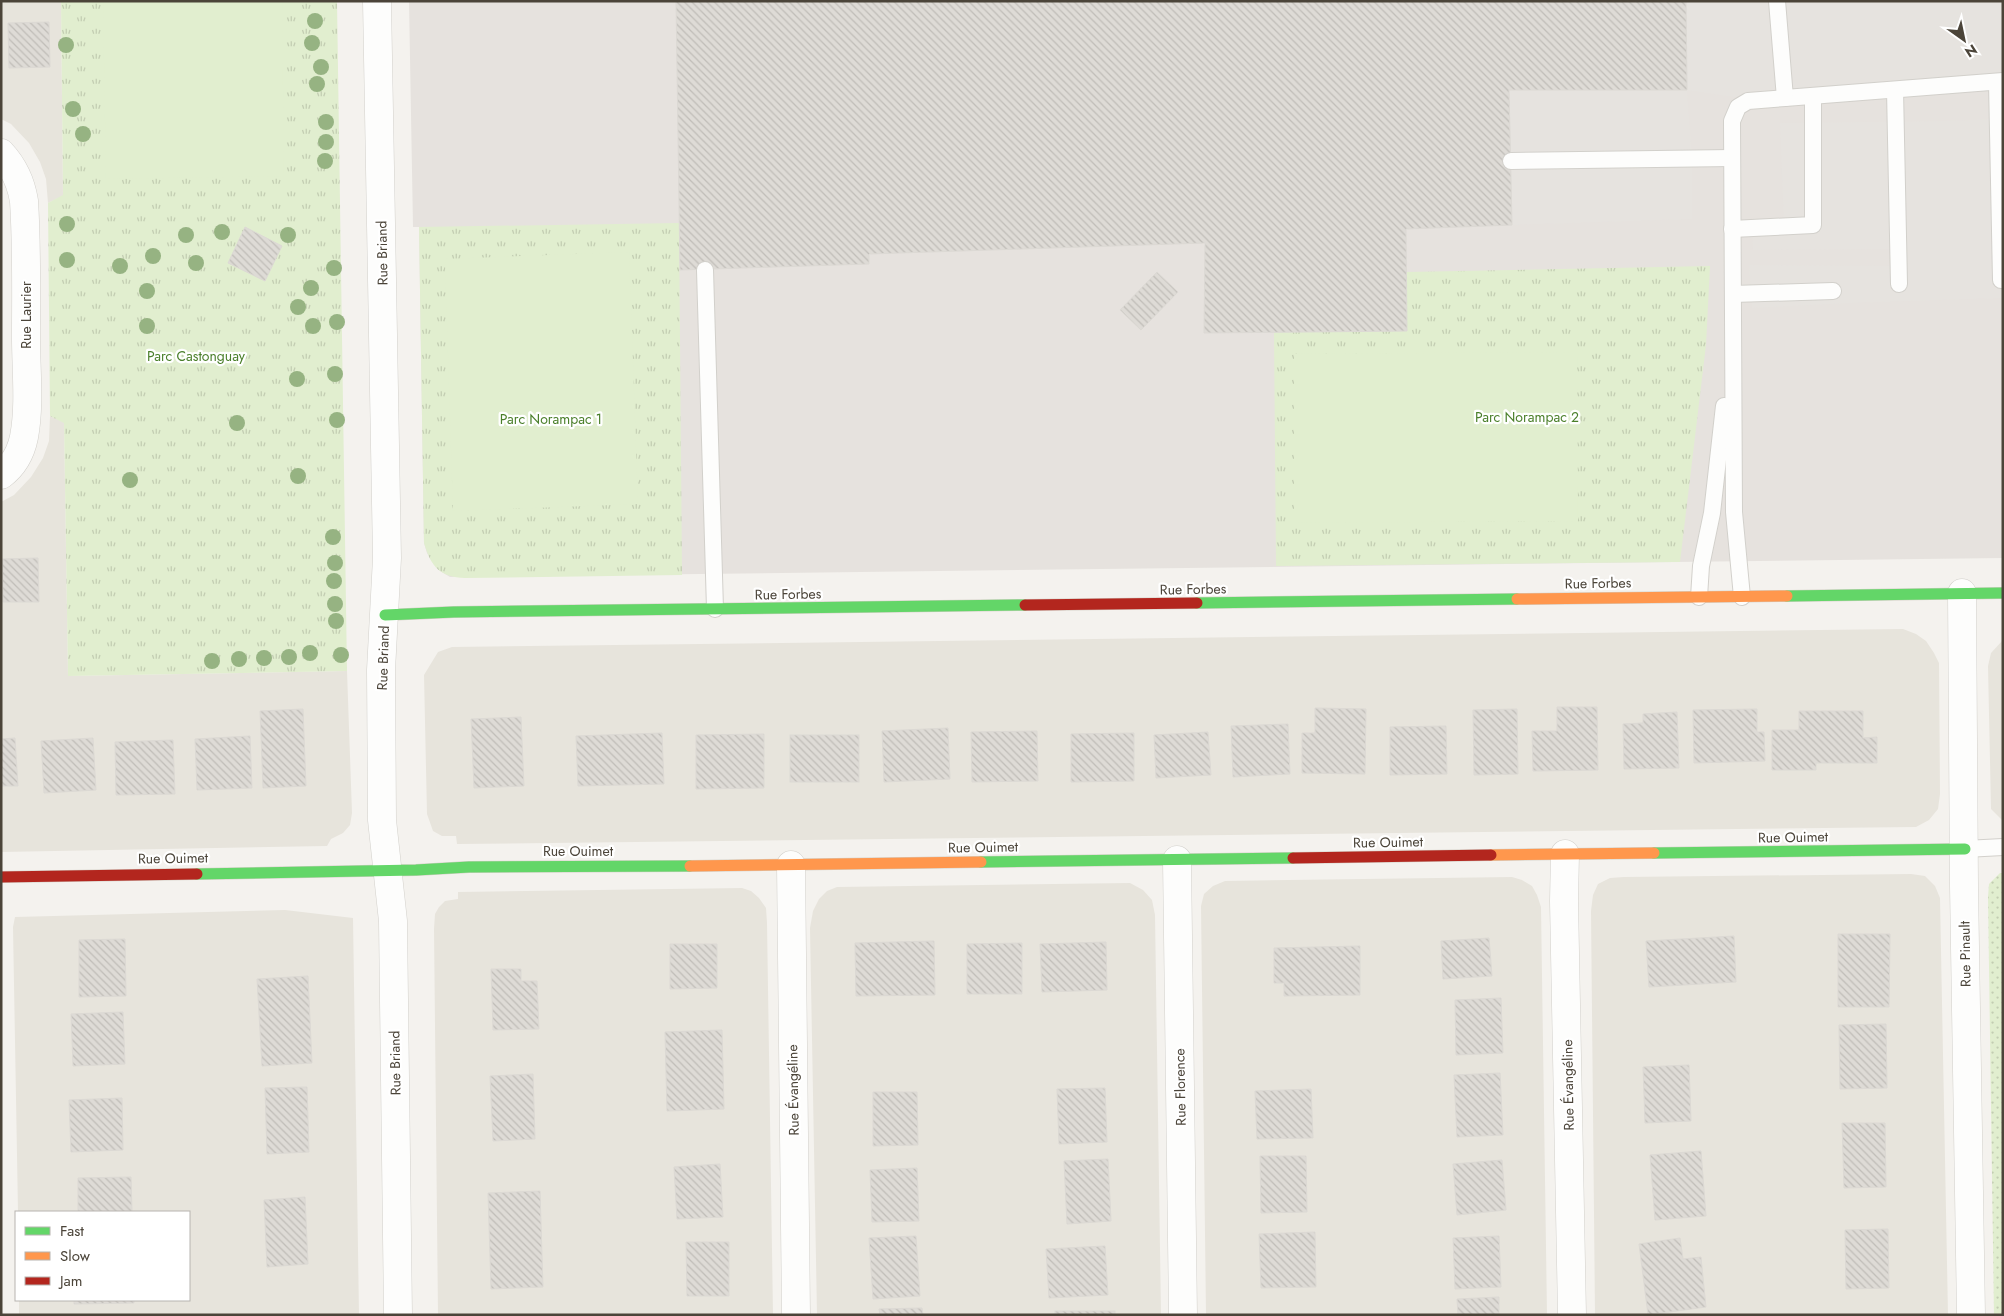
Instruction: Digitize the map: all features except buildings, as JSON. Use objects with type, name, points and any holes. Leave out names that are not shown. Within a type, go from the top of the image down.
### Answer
[{"type":"street","name":"Rue Briand","points":[[377,1],[387,558],[381,670],[382,800],[393,921],[398,1315]]},
{"type":"street","name":"Rue Laurier","points":[[1,153],[18,178],[24,201],[26,351],[26,420],[24,439],[11,466],[1,475]]},
{"type":"street","name":"Rue Forbes","points":[[384,615],[454,612],[1742,597],[2003,592]]},
{"type":"street","name":"Rue Pinault","points":[[1962,593],[1966,849],[1964,886],[1971,1315]]},
{"type":"street","name":"Rue Ouimet","points":[[1,877],[469,867],[791,865],[1966,849]]},
{"type":"street","name":"Rue Évangéline","points":[[1565,854],[1564,910],[1572,1315]]},
{"type":"street","name":"Rue Florence","points":[[1177,860],[1183,1315]]},
{"type":"street","name":"Rue Évangéline","points":[[791,865],[796,1315]]},
{"type":"lane","points":[[1776,1],[1785,98]]},
{"type":"lane","points":[[1742,597],[1734,512],[1732,121],[1738,107],[1748,101],[2000,82],[2001,280]]},
{"type":"lane","points":[[1896,90],[1899,284]]},
{"type":"lane","points":[[1732,229],[1814,225],[1813,96]]},
{"type":"lane","points":[[1511,161],[1732,158]]},
{"type":"lane","points":[[705,270],[715,609]]},
{"type":"lane","points":[[1733,294],[1833,291]]},
{"type":"lane","points":[[1699,597],[1701,566],[1712,513],[1733,329]]},
{"type":"lane","points":[[1966,849],[2003,847]]},
{"type":"shaded area","points":[[1,1],[61,1],[63,196],[48,203],[46,179],[40,162],[29,143],[11,124],[1,119]]},
{"type":"shaded area","points":[[409,1],[2003,1],[2003,558],[450,577],[440,571],[433,563],[424,543],[419,227],[413,227]]},
{"type":"shaded area","points":[[1686,1],[2003,1],[2003,81],[1755,100],[1687,90]]},
{"type":"shaded area","points":[[1509,90],[1687,90],[1692,159],[1692,219],[1512,225]]},
{"type":"shaded area","points":[[2003,119],[2003,298],[1752,308],[1749,265],[1899,266],[1898,249],[1753,250],[1752,228],[1784,226],[1780,123]]},
{"type":"shaded area","points":[[50,416],[64,422],[68,676],[347,671],[352,813],[350,825],[343,833],[331,839],[327,846],[1,852],[1,502],[14,495],[31,477],[43,458],[49,441]]},
{"type":"shaded area","points":[[1903,629],[1916,634],[1926,641],[1939,663],[1940,794],[1938,809],[1929,820],[1916,827],[457,844],[456,836],[442,836],[433,831],[427,814],[424,675],[438,652],[452,647]]},
{"type":"shaded area","points":[[2003,640],[2003,821],[1991,809],[1988,666],[1991,653]]},
{"type":"shaded area","points":[[1911,874],[1925,876],[1935,886],[1940,898],[1948,1315],[1595,1315],[1591,911],[1593,895],[1598,884],[1610,878],[1624,877]]},
{"type":"shaded area","points":[[1512,877],[1532,886],[1541,907],[1547,1315],[1206,1315],[1201,906],[1204,894],[1213,886],[1225,881]]},
{"type":"shaded area","points":[[1130,883],[1143,890],[1152,900],[1155,915],[1161,1315],[817,1315],[810,928],[813,911],[819,899],[827,891],[837,887]]},
{"type":"shaded area","points":[[742,888],[751,891],[766,908],[773,1315],[438,1315],[434,929],[435,914],[439,907],[445,901],[458,899],[458,892]]},
{"type":"shaded area","points":[[285,910],[353,918],[359,1315],[19,1315],[19,1301],[190,1301],[190,1211],[18,1211],[13,927],[15,917]]},
{"type":"green space","name":"Parc Castonguay","points":[[61,1],[337,1],[347,671],[68,676],[64,423],[50,416],[48,203],[63,195]]},
{"type":"green space","points":[[103,1],[282,1],[284,176],[106,179]]},
{"type":"green space","name":"Parc Norampac 1","points":[[679,223],[682,575],[465,578],[443,573],[433,564],[424,543],[419,227]]},
{"type":"green space","points":[[629,252],[638,504],[453,511],[445,259]]},
{"type":"green space","name":"Parc Norampac 2","points":[[1710,266],[1706,345],[1680,562],[1276,566],[1274,332],[1407,331],[1406,272]]},
{"type":"green space","points":[[1577,352],[1578,521],[1294,523],[1294,354]]},
{"type":"green space","points":[[2000,873],[2003,873],[2003,1315],[1994,1315],[1988,897],[1989,884]]},
{"type":"traffic: fast","points":[[1787,596],[2003,593]]},
{"type":"traffic: fast","points":[[1197,603],[1517,599]]},
{"type":"traffic: fast","points":[[385,615],[454,612],[1025,605]]},
{"type":"traffic: fast","points":[[1654,853],[1965,849]]},
{"type":"traffic: fast","points":[[981,862],[1293,858]]},
{"type":"traffic: fast","points":[[197,874],[416,870],[469,867],[690,866]]},
{"type":"traffic: slow","points":[[1517,599],[1787,596]]},
{"type":"traffic: slow","points":[[1491,855],[1654,853]]},
{"type":"traffic: slow","points":[[690,866],[981,862]]},
{"type":"traffic: jam","points":[[1025,605],[1197,603]]},
{"type":"traffic: jam","points":[[1293,858],[1491,855]]},
{"type":"traffic: jam","points":[[1,877],[197,874]]}]
